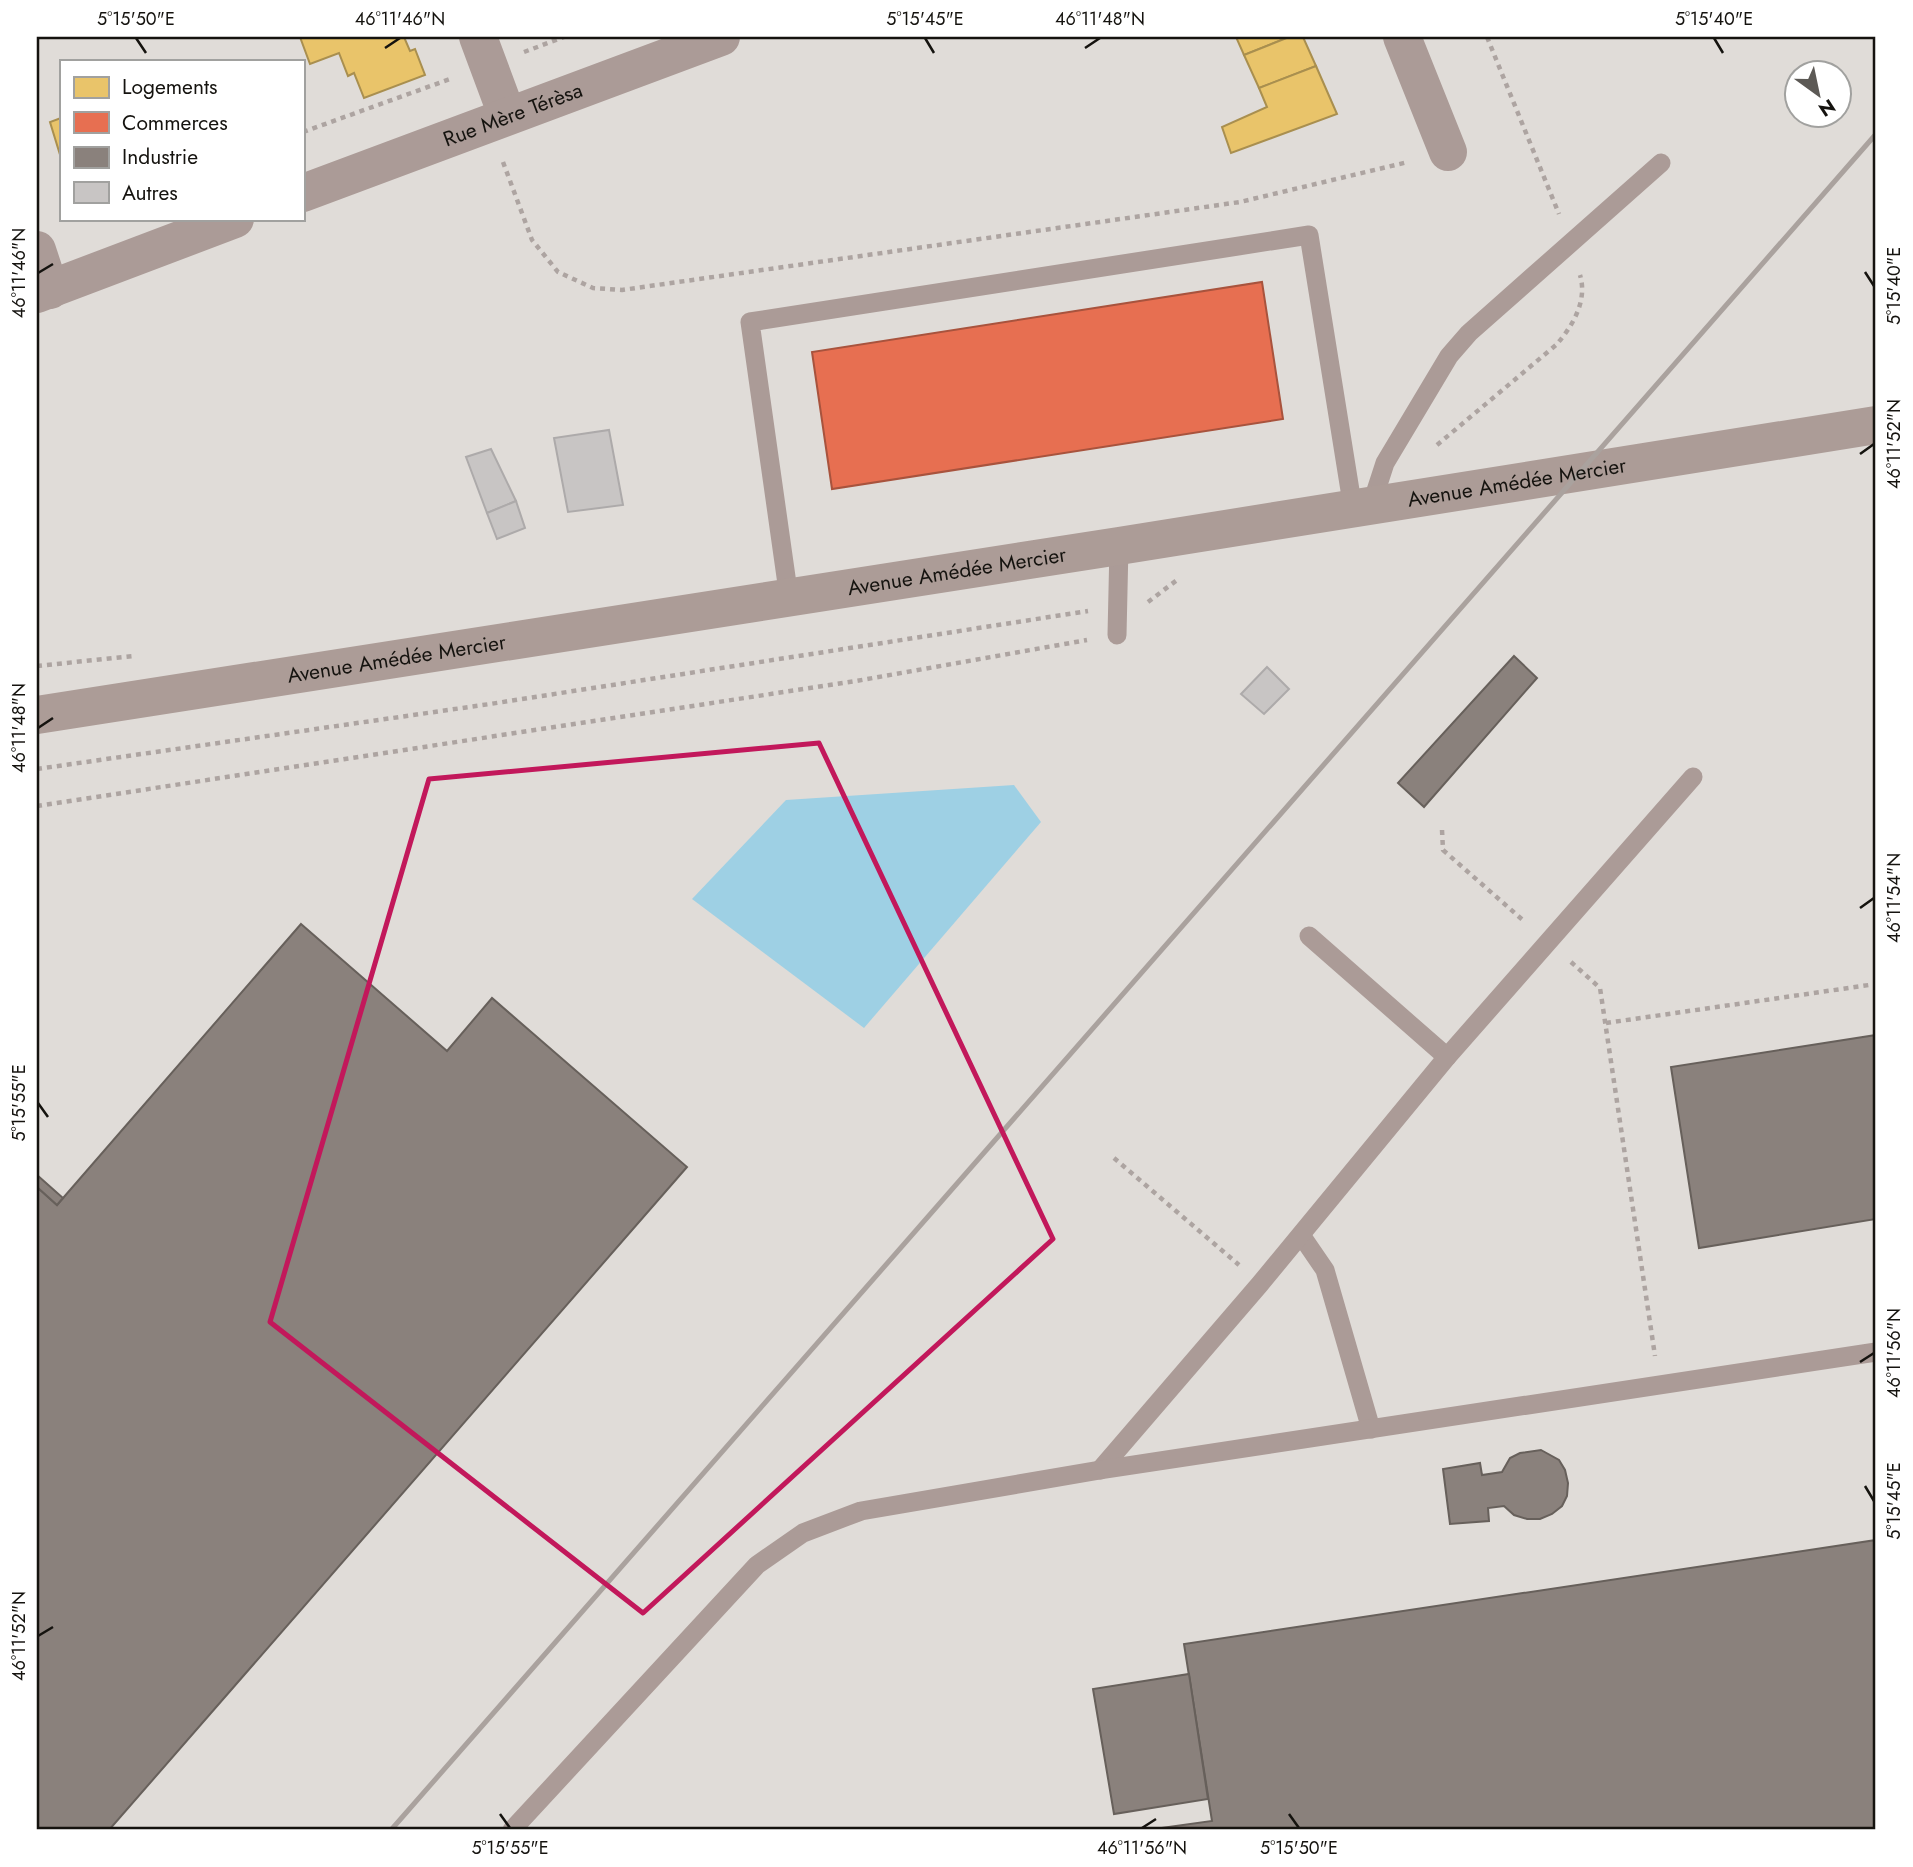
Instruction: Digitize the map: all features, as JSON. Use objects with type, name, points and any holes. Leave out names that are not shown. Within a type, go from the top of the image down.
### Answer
[{"type":"main road","name":"Avenue Amédée Mercier","points":[[37,715],[1876,425]]},
{"type":"street","name":"Rue Mère Térèsa","points":[[304,193],[721,37]]},
{"type":"street","points":[[1402,37],[1448,152]]},
{"type":"street","points":[[483,51],[498,119]]},
{"type":"street","points":[[37,250],[43,292],[232,220]]},
{"type":"lane","points":[[1362,508],[1385,463],[1449,356],[1469,333],[1661,163]]},
{"type":"lane","points":[[789,598],[750,322],[1309,235],[1362,508]]},
{"type":"lane","points":[[1117,635],[1119,546]]},
{"type":"lane","points":[[1100,1470],[1261,1284],[1447,1057],[1693,777]]},
{"type":"lane","points":[[1309,936],[1447,1057]]},
{"type":"lane","points":[[1301,1235],[1325,1270],[1371,1429]]},
{"type":"lane","points":[[512,1830],[757,1565],[803,1533],[861,1511],[1100,1470],[1876,1352]]},
{"type":"path","points":[[304,132],[483,51],[564,37]]},
{"type":"path","points":[[498,119],[532,240],[558,272],[593,288],[622,290],[1240,202],[1448,152]]},
{"type":"path","points":[[37,769],[490,704],[1117,607]]},
{"type":"path","points":[[37,806],[856,681],[1117,635]]},
{"type":"path","points":[[37,666],[139,655]]},
{"type":"path","points":[[1606,1023],[1876,984]]},
{"type":"path","points":[[1604,1010],[1658,1385]]},
{"type":"path","points":[[1114,1158],[1261,1284]]},
{"type":"highlighted area","points":[[819,743],[1053,1239],[643,1613],[270,1322],[429,779]]},
{"type":"water","points":[[1014,785],[1041,822],[864,1028],[692,899],[786,800]]},
{"type":"building: Logements","points":[[300,37],[404,37],[410,51],[415,49],[425,75],[364,98],[354,73],[348,76],[339,53],[310,64]]},
{"type":"building: Logements","points":[[1236,37],[1289,37],[1244,55]]},
{"type":"building: Logements","points":[[1289,37],[1303,37],[1316,66],[1259,88],[1244,55]]},
{"type":"building: Logements","points":[[1316,66],[1337,114],[1231,153],[1222,127],[1267,107],[1259,88]]},
{"type":"building: Logements","points":[[60,118],[60,155],[50,122]]},
{"type":"building: Commerces","points":[[1262,282],[1283,419],[832,489],[812,352]]},
{"type":"building: Industrie","points":[[1514,656],[1537,678],[1424,807],[1398,783]]},
{"type":"building: Industrie","points":[[301,924],[447,1051],[492,998],[687,1167],[109,1830],[37,1830],[37,1187],[57,1205]]},
{"type":"building: Industrie","points":[[1876,1035],[1876,1219],[1699,1248],[1671,1067]]},
{"type":"building: Industrie","points":[[37,1175],[63,1198],[57,1205],[37,1187]]},
{"type":"building: Industrie","points":[[1541,1450],[1559,1460],[1565,1470],[1567,1496],[1562,1506],[1540,1519],[1514,1515],[1504,1506],[1488,1508],[1489,1521],[1450,1524],[1443,1469],[1480,1463],[1482,1475],[1502,1472],[1510,1458],[1520,1453]]},
{"type":"building: Industrie","points":[[1876,1540],[1876,1830],[1147,1830],[1212,1821],[1184,1644]]},
{"type":"building: Industrie","points":[[1189,1674],[1208,1799],[1114,1814],[1093,1689]]},
{"type":"building: Autres","points":[[609,430],[623,505],[568,512],[554,438]]},
{"type":"building: Autres","points":[[491,449],[516,501],[487,513],[466,457]]},
{"type":"building: Autres","points":[[516,501],[525,528],[497,539],[487,513]]},
{"type":"building: Autres","points":[[1267,667],[1289,689],[1264,714],[1241,694]]},
{"type":"railway","points":[[391,1830],[1876,134]]}]
